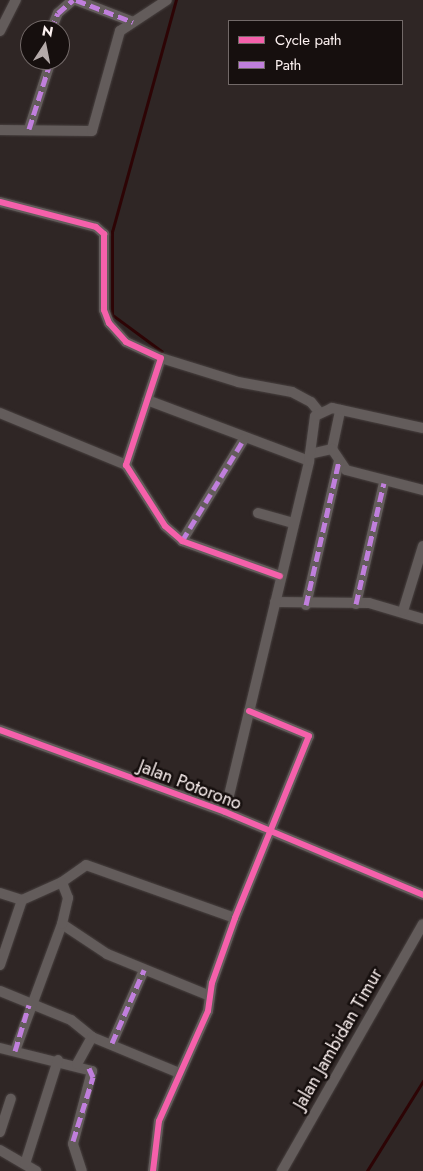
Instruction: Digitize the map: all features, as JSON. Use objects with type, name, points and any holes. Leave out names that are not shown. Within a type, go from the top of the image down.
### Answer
[{"type":"street","points":[[0,31],[16,0]]},
{"type":"street","points":[[55,20],[58,13],[75,0],[133,22]]},
{"type":"street","points":[[0,130],[92,131],[116,41],[133,22],[149,16],[167,0]]},
{"type":"street","points":[[29,129],[48,70]]},
{"type":"street","points":[[0,202],[96,227],[104,234],[104,310],[109,323],[126,342],[162,358],[238,382],[292,392],[311,402],[319,412],[310,457],[225,812]]},
{"type":"street","points":[[126,465],[162,358]]},
{"type":"street","points":[[147,400],[244,439],[310,457],[332,450]]},
{"type":"street","points":[[319,412],[340,410],[423,428]]},
{"type":"street","points":[[340,410],[332,450],[346,470],[384,483],[423,490]]},
{"type":"street","points":[[0,413],[126,465],[165,526],[182,541],[280,576]]},
{"type":"street","points":[[182,541],[244,439]]},
{"type":"street","points":[[306,604],[339,461]]},
{"type":"street","points":[[356,604],[384,483]]},
{"type":"street","points":[[258,512],[293,523]]},
{"type":"street","points":[[403,611],[423,546]]},
{"type":"street","points":[[275,602],[356,604],[403,611],[423,619]]},
{"type":"street","points":[[153,1171],[158,1125],[178,1073],[208,1011],[210,996],[235,918],[271,835],[310,735],[249,711]]},
{"type":"street","name":"Jalan Potorono","points":[[0,730],[225,812],[271,835],[423,895]]},
{"type":"street","points":[[0,965],[22,900],[62,882],[80,867],[90,866],[235,918]]},
{"type":"street","points":[[15,1051],[29,1004],[62,924],[68,898],[62,882]]},
{"type":"street","points":[[1,891],[22,900]]},
{"type":"street","points":[[62,924],[101,951],[210,996]]},
{"type":"street","name":"Jalan Jambidan Timur","points":[[282,1171],[423,924]]},
{"type":"street","points":[[112,1043],[144,970]]},
{"type":"street","points":[[0,991],[70,1020],[92,1037],[112,1043],[178,1073]]},
{"type":"street","points":[[77,1064],[92,1037]]},
{"type":"street","points":[[0,1048],[77,1064],[93,1074],[73,1144],[82,1171]]},
{"type":"street","points":[[25,1164],[58,1060]]},
{"type":"street","points":[[0,1132],[11,1099]]},
{"type":"street","points":[[0,1150],[36,1171]]},
{"type":"waterway","points":[[162,352],[112,315],[112,232],[176,0]]},
{"type":"waterway","points":[[367,1171],[423,1081]]},
{"type":"marked path","points":[[55,20],[58,13],[73,0]]},
{"type":"marked path","points":[[76,0],[133,22]]},
{"type":"marked path","points":[[29,129],[48,70]]},
{"type":"marked path","points":[[182,541],[244,439]]},
{"type":"marked path","points":[[306,605],[339,461]]},
{"type":"marked path","points":[[356,604],[384,483]]},
{"type":"marked path","points":[[112,1043],[144,970]]},
{"type":"marked path","points":[[15,1051],[29,1005]]},
{"type":"marked path","points":[[73,1141],[93,1077],[89,1068]]},
{"type":"cycle path","points":[[0,202],[96,227],[104,234],[104,310],[109,323],[126,342],[161,358],[126,465],[165,526],[182,541],[280,576]]},
{"type":"cycle path","points":[[153,1171],[159,1121],[208,1011],[212,983],[235,918],[309,736],[249,711]]},
{"type":"cycle path","points":[[0,730],[225,812],[423,895]]}]
